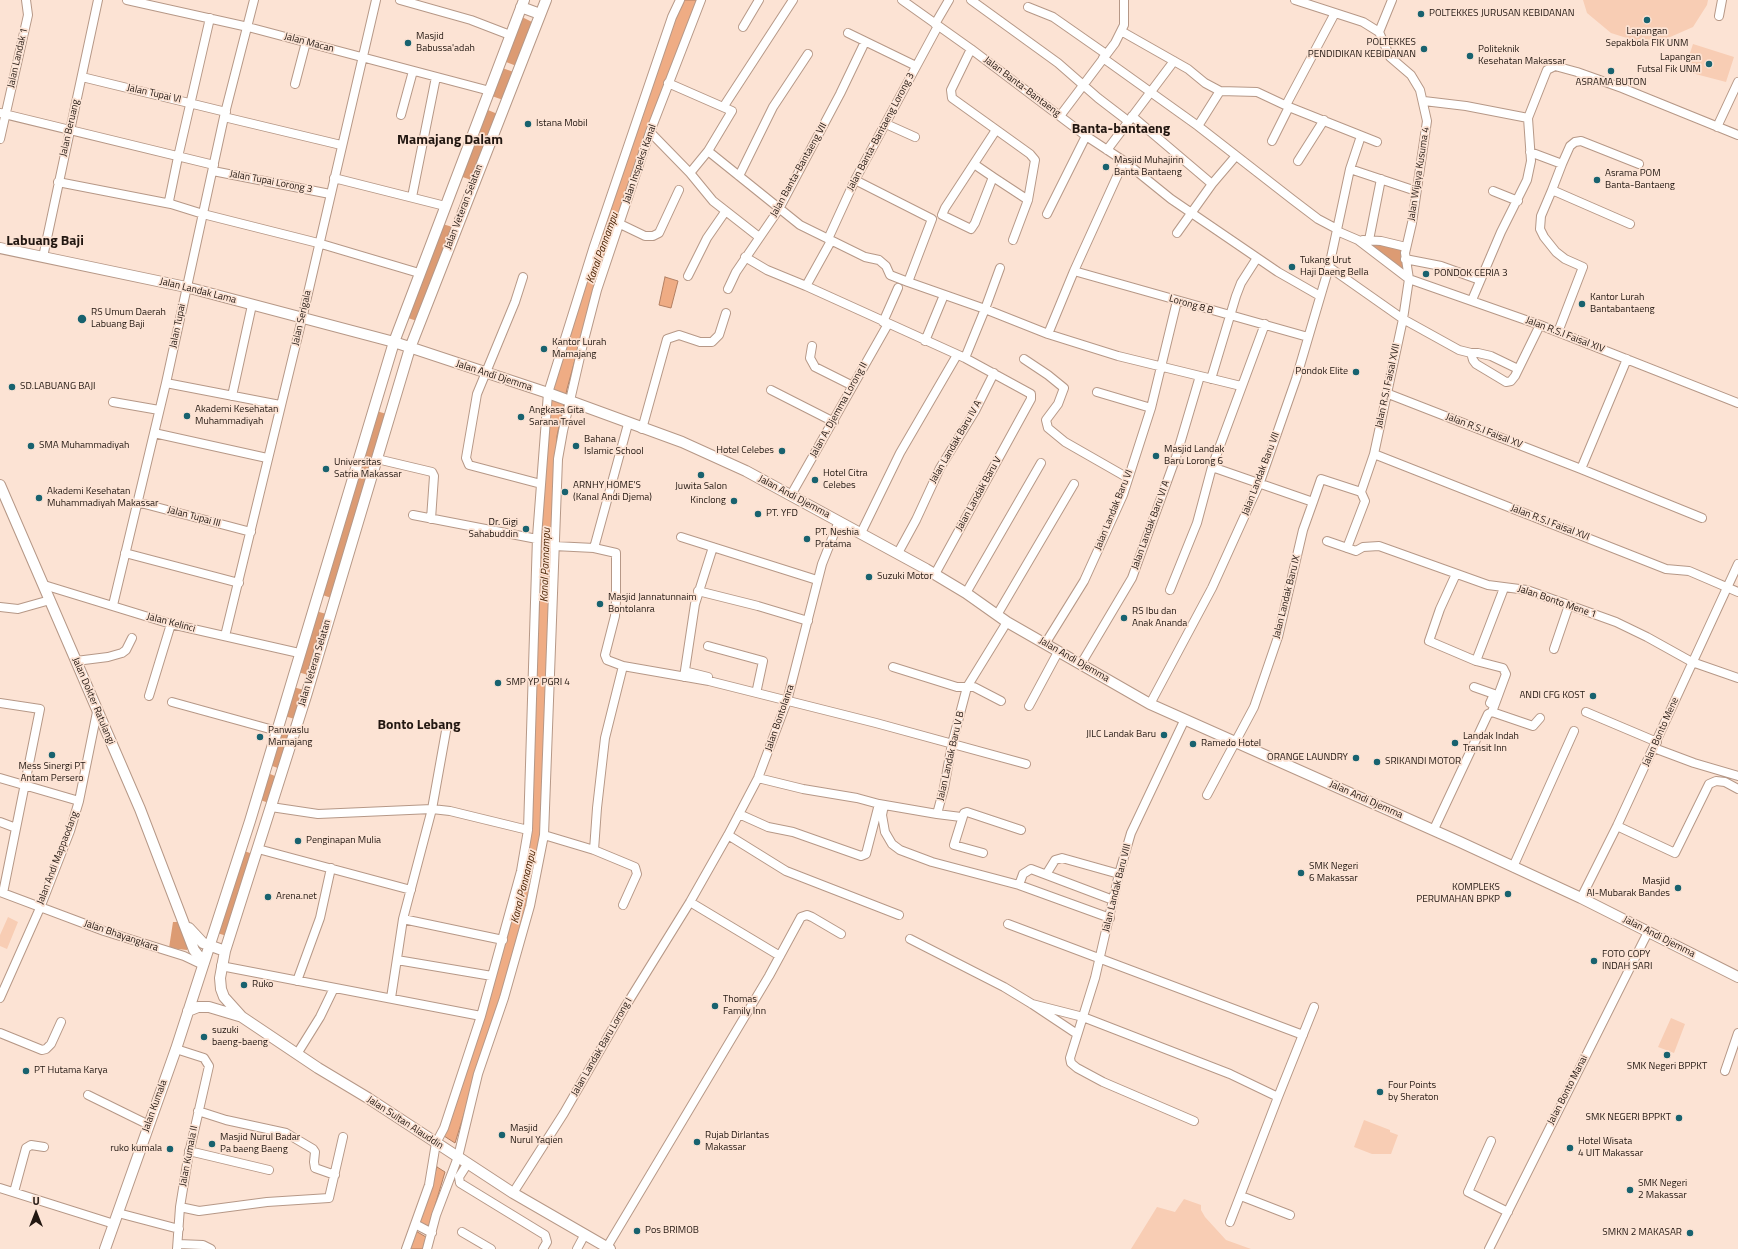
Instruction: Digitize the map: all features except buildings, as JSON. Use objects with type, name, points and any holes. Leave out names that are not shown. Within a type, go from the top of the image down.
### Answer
[{"type":"main road","name":"Jalan Veteran Selatan","points":[[220,978],[221,966],[225,951],[271,807],[410,348],[472,186],[546,0]]},
{"type":"main road","name":"Jalan Veteran Selatan","points":[[203,964],[250,821],[299,653],[394,342],[523,3]]},
{"type":"main road","points":[[523,3],[540,14]]},
{"type":"main road","points":[[456,178],[472,186]]},
{"type":"main road","name":"Jalan Landak Lama","points":[[0,248],[186,287],[302,319],[394,342]]},
{"type":"main road","points":[[394,342],[410,348]]},
{"type":"main road","name":"Jalan Andi Djemma","points":[[410,348],[568,400],[628,424],[682,442],[711,455],[791,495],[935,574],[966,593],[1007,622],[1150,704],[1184,721],[1236,742],[1434,829],[1581,898],[1738,977]]},
{"type":"main road","name":"Jalan Dokter Ratulangi","points":[[0,485],[140,809],[197,956],[203,964]]},
{"type":"main road","points":[[314,604],[331,609]]},
{"type":"main road","name":"Jalan Dokter Ratulangi","points":[[182,918],[194,935],[209,946]]},
{"type":"main road","points":[[209,946],[225,951]]},
{"type":"main road","name":"Jalan Kumala","points":[[105,1249],[176,1049],[203,964]]},
{"type":"main road","name":"Jalan Sultan Alauddin","points":[[220,978],[221,989],[224,996],[242,1017],[513,1193],[609,1248]]},
{"type":"main road","points":[[188,1011],[198,1007],[209,1007],[242,1017]]},
{"type":"street","name":"Jalan Landak 1","points":[[0,139],[3,114],[28,15],[26,0]]},
{"type":"street","name":"Jalan Beruang","points":[[43,257],[98,0]]},
{"type":"street","name":"Jalan Macan","points":[[127,0],[248,27],[490,91]]},
{"type":"street","name":"Jalan Tupai","points":[[113,605],[166,383],[225,114],[254,0]]},
{"type":"street","name":"Jalan Serigala","points":[[225,636],[302,319],[318,243],[376,0]]},
{"type":"street","points":[[400,0],[471,20],[510,35]]},
{"type":"street","points":[[406,1249],[417,1225],[429,1185],[436,1143],[444,1128],[492,976],[517,889],[528,830],[537,539],[549,394],[594,246],[672,17],[680,0]]},
{"type":"street","name":"Jalan Inspeksi Kanal","points":[[427,1249],[430,1232],[458,1157],[478,1074],[504,998],[530,906],[544,836],[558,459],[568,400],[598,290],[650,132],[701,0]]},
{"type":"street","points":[[743,27],[759,0]]},
{"type":"street","points":[[724,106],[793,0]]},
{"type":"street","name":"Jalan Banta-Bantaeng","points":[[902,0],[971,49],[1086,136],[1124,161],[1171,199],[1257,258],[1320,296]]},
{"type":"street","name":"Jalan Banta-Bantaeng Lorong 3","points":[[806,286],[829,240],[855,180],[886,124],[949,0]]},
{"type":"street","points":[[971,0],[1058,63],[1212,184]]},
{"type":"street","points":[[1060,116],[1105,56],[1121,31],[1125,15],[1124,0]]},
{"type":"street","points":[[1295,0],[1363,22],[1379,32],[1392,0]]},
{"type":"street","points":[[1719,16],[1722,0]]},
{"type":"street","points":[[1028,7],[1053,17],[1105,56],[1150,93],[1198,126],[1235,157],[1318,219],[1358,240],[1381,241],[1406,247]]},
{"type":"street","points":[[1272,140],[1287,106],[1335,12]]},
{"type":"street","points":[[171,204],[170,201],[178,156],[210,18]]},
{"type":"street","points":[[1121,31],[1174,61],[1220,91],[1257,92],[1287,106],[1377,142]]},
{"type":"street","name":"Jalan Wijaya Kusuma 4","points":[[1379,32],[1390,56],[1411,75],[1424,101],[1427,122],[1412,223],[1406,247],[1405,259]]},
{"type":"street","points":[[848,33],[864,44],[881,48],[916,66]]},
{"type":"street","points":[[295,84],[306,42]]},
{"type":"street","name":"Jalan Banta-Bantaeng VII","points":[[728,289],[745,257],[779,209],[833,108],[864,44]]},
{"type":"street","points":[[971,49],[950,94],[1034,158],[1035,164],[1028,200],[1014,240]]},
{"type":"street","points":[[739,176],[773,107],[808,54]]},
{"type":"street","points":[[1107,150],[1174,61]]},
{"type":"street","points":[[1472,300],[1501,232],[1518,201],[1531,169],[1528,118],[1547,70],[1555,66],[1577,72],[1622,88],[1738,135]]},
{"type":"street","points":[[401,115],[413,71]]},
{"type":"street","name":"Jalan Tupai VI","points":[[82,77],[190,103],[225,114],[341,145]]},
{"type":"street","points":[[412,197],[436,77]]},
{"type":"street","points":[[668,83],[732,110],[708,151],[690,173]]},
{"type":"street","points":[[1717,127],[1737,86]]},
{"type":"street","points":[[1198,126],[1220,91]]},
{"type":"street","points":[[1424,101],[1466,106],[1528,118]]},
{"type":"street","name":"Jalan Tupai Lorong 3","points":[[3,114],[178,156],[213,168],[330,194]]},
{"type":"street","points":[[1298,162],[1324,120]]},
{"type":"street","points":[[886,124],[915,137]]},
{"type":"street","points":[[993,177],[975,223],[971,229],[942,215],[943,211],[996,130]]},
{"type":"street","points":[[650,132],[690,173],[713,202],[759,237]]},
{"type":"street","points":[[1047,214],[1086,136]]},
{"type":"street","name":"Jalan Landak Baru VII","points":[[1150,704],[1212,588],[1260,482],[1296,379],[1329,267],[1350,170],[1361,136]]},
{"type":"street","points":[[1558,332],[1583,267],[1565,259],[1556,252],[1544,237],[1540,229],[1542,216],[1570,146],[1575,142],[1581,141],[1639,164]]},
{"type":"street","points":[[708,151],[800,225],[865,257],[879,260],[886,266],[890,275],[985,309],[1048,334],[1118,356],[1242,386]]},
{"type":"street","points":[[1530,152],[1562,164]]},
{"type":"street","points":[[1177,233],[1212,184],[1235,157]]},
{"type":"street","points":[[1048,334],[1074,271],[1124,161]]},
{"type":"street","points":[[974,164],[1028,200]]},
{"type":"street","points":[[1350,170],[1416,191]]},
{"type":"street","points":[[334,178],[445,206]]},
{"type":"street","points":[[1368,240],[1381,179]]},
{"type":"street","points":[[855,180],[932,219],[908,282]]},
{"type":"street","points":[[58,182],[171,204],[203,214],[318,243],[419,273]]},
{"type":"street","points":[[620,224],[645,236],[653,236],[659,233],[679,190]]},
{"type":"street","points":[[1552,190],[1630,224]]},
{"type":"street","points":[[1493,191],[1518,201]]},
{"type":"street","points":[[688,276],[707,238],[725,212]]},
{"type":"street","name":"Jalan R.S.I Faisal XIV","points":[[1358,240],[1409,278],[1627,358],[1738,403]]},
{"type":"street","points":[[745,257],[767,270],[806,286],[994,373]]},
{"type":"street","points":[[1211,379],[1241,283],[1257,258]]},
{"type":"street","points":[[1409,278],[1405,259],[1442,266],[1480,280]]},
{"type":"street","points":[[1329,267],[1403,319],[1459,350],[1491,356],[1518,369]]},
{"type":"street","points":[[861,533],[900,453],[961,357],[985,309],[1000,268]]},
{"type":"street","name":"Lorong 8 B","points":[[1074,271],[1308,337]]},
{"type":"street","points":[[523,277],[477,394],[466,458],[468,464],[541,484]]},
{"type":"street","name":"Jalan R.S.I Faisal XVII","points":[[1347,548],[1365,500],[1362,492],[1374,454],[1403,319],[1409,278]]},
{"type":"street","name":"Jalan A. Djemma Lorong II","points":[[791,495],[834,422],[853,386],[885,323],[898,288]]},
{"type":"street","points":[[925,341],[944,295]]},
{"type":"street","name":"Jalan Landak Baru VI","points":[[1045,644],[1084,582],[1117,510],[1151,408],[1177,301]]},
{"type":"street","points":[[232,396],[252,305]]},
{"type":"street","points":[[642,429],[667,339],[679,335],[700,342],[712,342],[719,335],[726,313]]},
{"type":"street","points":[[1170,590],[1197,523],[1212,467],[1265,324]]},
{"type":"street","points":[[1471,353],[1476,364],[1506,382],[1511,381],[1540,325]]},
{"type":"street","points":[[812,346],[810,358],[815,368],[853,386]]},
{"type":"street","points":[[1581,469],[1627,358]]},
{"type":"street","points":[[1024,359],[1064,388],[1060,400],[1046,420],[1048,428],[1065,442],[1128,478]]},
{"type":"street","name":"Jalan Landak Baru V","points":[[935,574],[1022,413],[1031,400],[1030,392],[994,373]]},
{"type":"street","name":"Jalan Landak Baru IV A","points":[[898,554],[916,520],[940,468],[975,411],[994,373]]},
{"type":"street","name":"Jalan Landak Baru VI A","points":[[1081,664],[1132,578],[1176,457],[1200,376]]},
{"type":"street","points":[[166,383],[280,405]]},
{"type":"street","points":[[771,390],[834,422]]},
{"type":"street","points":[[1097,392],[1151,408]]},
{"type":"street","name":"Jalan R.S.I Faisal XV","points":[[1386,393],[1702,518]]},
{"type":"street","points":[[112,402],[159,410]]},
{"type":"street","points":[[594,548],[628,424]]},
{"type":"street","points":[[154,433],[268,458]]},
{"type":"street","name":"Jalan R.S.I Faisal XVI","points":[[1374,454],[1666,569],[1689,571],[1738,592]]},
{"type":"street","points":[[377,459],[432,472],[434,476],[431,519]]},
{"type":"street","points":[[966,593],[1041,463]]},
{"type":"street","points":[[1212,467],[1260,482],[1313,502]]},
{"type":"street","name":"Jalan Landak Baru IX","points":[[1207,795],[1254,707],[1278,636],[1303,530],[1321,479],[1362,492]]},
{"type":"street","points":[[997,615],[1074,484]]},
{"type":"street","name":"Jalan Tupai III","points":[[137,502],[251,532]]},
{"type":"street","points":[[413,515],[537,539]]},
{"type":"street","name":"Jalan Bontolanra","points":[[690,902],[758,778],[788,699],[817,580],[839,521]]},
{"type":"street","points":[[681,536],[817,580]]},
{"type":"street","points":[[1327,542],[1347,548]]},
{"type":"street","points":[[554,546],[594,548],[615,552],[617,555],[615,616],[605,659],[623,666],[686,674],[757,689],[788,699]]},
{"type":"street","name":"Jalan Bonto Mene 1","points":[[1347,548],[1356,551],[1363,547],[1379,546],[1488,585],[1527,590],[1632,630],[1692,662],[1738,678]]},
{"type":"street","points":[[686,674],[694,610],[698,591],[713,547]]},
{"type":"street","points":[[126,553],[239,583]]},
{"type":"street","name":"Jalan Bonto Mene","points":[[1581,898],[1617,826],[1738,564]]},
{"type":"street","points":[[1434,829],[1490,713],[1505,680],[1506,672],[1503,668],[1476,661],[1429,641],[1440,609],[1456,574]]},
{"type":"street","name":"Jalan Kelinci","points":[[44,585],[171,624],[299,653]]},
{"type":"street","points":[[1476,661],[1504,588]]},
{"type":"street","points":[[698,591],[758,606],[808,621]]},
{"type":"street","points":[[0,607],[18,609],[50,600]]},
{"type":"street","points":[[1554,650],[1569,605]]},
{"type":"street","name":"Jalan Landak Baru V B","points":[[758,778],[803,789],[937,814],[944,788],[952,744],[967,687],[1007,622]]},
{"type":"street","points":[[149,696],[171,624]]},
{"type":"street","points":[[76,662],[108,658],[122,653],[126,650],[132,638]]},
{"type":"street","points":[[708,646],[763,661],[757,689]]},
{"type":"street","points":[[1029,706],[1058,652]]},
{"type":"street","points":[[594,850],[605,738],[623,666]]},
{"type":"street","points":[[893,667],[957,687],[978,689],[1001,701]]},
{"type":"street","points":[[686,674],[709,682],[788,699],[876,722],[1026,764]]},
{"type":"street","points":[[1474,687],[1494,694],[1490,713]]},
{"type":"street","points":[[0,702],[40,709],[26,787],[2,893]]},
{"type":"street","points":[[172,702],[277,731]]},
{"type":"street","name":"Jalan Andi Mappaodang","points":[[0,998],[3,983],[40,908],[70,831],[79,801],[97,712]]},
{"type":"street","points":[[1586,712],[1694,763],[1738,776]]},
{"type":"street","points":[[1490,713],[1533,726],[1540,718]]},
{"type":"street","name":"Jalan Landak Baru VIII","points":[[1184,721],[1131,833],[1119,874],[1100,958],[1070,1058],[1071,1063],[1077,1068],[1118,1089],[1194,1121]]},
{"type":"street","points":[[391,998],[403,919],[432,809],[446,731]]},
{"type":"street","points":[[1513,867],[1574,731]]},
{"type":"street","points":[[0,778],[26,787],[79,801]]},
{"type":"street","points":[[1617,826],[1675,853],[1709,784],[1716,781],[1725,782],[1738,789]]},
{"type":"street","points":[[739,814],[768,827],[793,832],[861,856],[866,854],[881,804]]},
{"type":"street","points":[[881,804],[885,832],[892,844],[900,850],[932,862],[1019,885],[1110,918]]},
{"type":"street","points":[[271,807],[318,814],[432,809],[450,811],[528,830]]},
{"type":"street","points":[[983,853],[954,845],[961,817],[964,813],[967,812],[1021,830]]},
{"type":"street","points":[[937,814],[961,817]]},
{"type":"street","points":[[0,822],[16,828]]},
{"type":"street","points":[[728,835],[786,871],[899,915]]},
{"type":"street","points":[[544,836],[594,850],[632,864],[637,869],[637,874],[623,905]]},
{"type":"street","points":[[258,849],[411,890]]},
{"type":"street","points":[[1047,873],[1055,860],[1062,858],[1119,874]]},
{"type":"street","points":[[297,981],[320,918],[331,868]]},
{"type":"street","points":[[1019,885],[1026,870],[1031,869],[1047,873],[1113,900]]},
{"type":"street","name":"Jalan Bhayangkara","points":[[2,893],[104,931],[184,956],[203,964]]},
{"type":"street","points":[[690,902],[780,956]]},
{"type":"street","name":"Jalan Landak Baru Lorong I","points":[[513,1193],[564,1113],[625,1007],[690,902]]},
{"type":"street","points":[[609,1248],[780,956],[801,917],[806,915],[841,934]]},
{"type":"street","points":[[403,919],[502,940]]},
{"type":"street","points":[[1008,924],[1303,1035]]},
{"type":"street","name":"Jalan Bonto Manai","points":[[1489,1249],[1648,932]]},
{"type":"street","points":[[910,939],[1032,1004],[1078,1034]]},
{"type":"street","points":[[397,960],[492,976]]},
{"type":"street","points":[[221,966],[480,1016]]},
{"type":"street","points":[[297,1054],[320,1017],[334,988]]},
{"type":"street","points":[[1032,1004],[1083,1016],[1230,1074],[1278,1097]]},
{"type":"street","points":[[1230,1222],[1314,1007]]},
{"type":"street","points":[[0,1033],[42,1050],[46,1049],[51,1044],[61,1022]]},
{"type":"street","points":[[1725,1071],[1732,1046],[1738,1033]]},
{"type":"street","name":"Jalan Kumala II","points":[[176,1049],[204,1058],[208,1063],[189,1151],[180,1207],[177,1246]]},
{"type":"street","points":[[88,1095],[149,1125]]},
{"type":"street","points":[[198,1111],[226,1120],[286,1133],[315,1152],[315,1168],[334,1175]]},
{"type":"street","points":[[180,1207],[200,1211],[267,1202],[329,1198],[343,1137]]},
{"type":"street","points":[[1491,1141],[1468,1192],[1508,1212]]},
{"type":"street","points":[[14,1192],[26,1148],[31,1145],[44,1147]]},
{"type":"street","points":[[189,1151],[269,1170]]},
{"type":"street","points":[[468,1163],[459,1177],[460,1183],[545,1235],[547,1242],[543,1249]]},
{"type":"street","points":[[0,1188],[114,1224]]},
{"type":"street","points":[[1241,1196],[1290,1215]]},
{"type":"street","points":[[118,1213],[179,1229]]},
{"type":"street","points":[[417,1225],[430,1232]]},
{"type":"street","points":[[462,1232],[491,1249]]},
{"type":"street","points":[[577,1249],[585,1234]]},
{"type":"street","points":[[177,1246],[203,1245],[211,1249]]},
{"type":"shaded area","name":"Lapangan Sepakbola FIK UNM","points":[[1583,0],[1708,0],[1707,5],[1693,27],[1668,38],[1636,41],[1611,33],[1587,13]]},
{"type":"shaded area","points":[[518,15],[536,24],[519,67],[501,60]]},
{"type":"shaded area","name":"Lapangan Futsal Fik UNM","points":[[1693,44],[1734,57],[1726,82],[1684,71]]},
{"type":"shaded area","points":[[499,67],[517,73],[506,101],[489,95]]},
{"type":"shaded area","points":[[483,108],[500,115],[474,181],[457,175]]},
{"type":"shaded area","points":[[439,223],[456,228],[420,322],[402,316]]},
{"type":"shaded area","points":[[1369,243],[1381,243],[1402,249],[1402,269],[1373,249]]},
{"type":"shaded area","points":[[373,410],[390,415],[334,599],[317,593]]},
{"type":"shaded area","points":[[312,610],[330,615],[312,676],[294,671]]},
{"type":"shaded area","points":[[290,686],[307,691],[298,720],[281,715]]},
{"type":"shaded area","points":[[278,728],[294,734],[283,770],[267,764]]},
{"type":"shaded area","points":[[265,772],[280,778],[272,804],[257,799]]},
{"type":"shaded area","points":[[241,850],[256,855],[230,937],[214,932]]},
{"type":"shaded area","points":[[8,917],[18,922],[7,949],[0,946],[0,935]]},
{"type":"shaded area","points":[[173,922],[181,922],[189,943],[187,950],[169,948]]},
{"type":"shaded area","points":[[1671,1018],[1685,1024],[1674,1053],[1658,1047]]},
{"type":"shaded area","points":[[1364,1120],[1390,1130],[1390,1132],[1398,1135],[1391,1154],[1372,1154],[1354,1147]]},
{"type":"shaded area","points":[[1184,1199],[1201,1205],[1201,1210],[1205,1217],[1226,1240],[1251,1249],[1131,1249],[1157,1207],[1175,1212]]},
{"type":"water","name":"Kanal Pannampu","points":[[684,0],[698,0],[581,338],[567,389],[557,436],[540,838],[523,925],[455,1143],[444,1136],[508,931],[529,849],[545,456],[552,389],[589,268],[673,23]]},
{"type":"water","points":[[665,277],[678,281],[671,308],[659,305]]},
{"type":"water","points":[[437,1167],[445,1172],[428,1229],[418,1223]]},
{"type":"water","points":[[414,1230],[426,1237],[423,1249],[409,1249]]},
{"type":"place","name":"POLTEKKES JURUSAN KEBIDANAN","points":[[1421,14]]},
{"type":"place","name":"Lapangan Sepakbola FIK UNM","points":[[1647,20]]},
{"type":"place","name":"Masjid Babussa'adah","points":[[408,43]]},
{"type":"place","name":"POLTEKKES PENDIDIKAN KEBIDANAN","points":[[1424,49]]},
{"type":"place","name":"Politeknik Kesehatan Makassar","points":[[1470,56]]},
{"type":"place","name":"Lapangan Futsal Fik UNM","points":[[1709,64]]},
{"type":"place","name":"ASRAMA BUTON","points":[[1611,71]]},
{"type":"place","name":"Istana Mobil","points":[[528,124]]},
{"type":"place","name":"Masjid Muhajirin Banta Bantaeng","points":[[1106,167]]},
{"type":"place","name":"Asrama POM Banta-Bantaeng","points":[[1597,180]]},
{"type":"place","name":"Tukang Urut Haji Daeng Bella","points":[[1292,267]]},
{"type":"place","name":"PONDOK CERIA 3","points":[[1426,274]]},
{"type":"place","name":"Kantor Lurah Bantabantaeng","points":[[1582,304]]},
{"type":"place","name":"RS Umum Daerah Labuang Baji","points":[[82,319]]},
{"type":"place","name":"Kantor Lurah Mamajang","points":[[544,349]]},
{"type":"place","name":"Pondok Elite","points":[[1356,372]]},
{"type":"place","name":"SD.LABUANG BAJI","points":[[12,387]]},
{"type":"place","name":"Akademi Kesehatan Muhammadiyah","points":[[187,416]]},
{"type":"place","name":"Angkasa Gita Sarana Travel","points":[[521,417]]},
{"type":"place","name":"SMA Muhammadiyah","points":[[31,446]]},
{"type":"place","name":"Bahana Islamic School","points":[[576,446]]},
{"type":"place","name":"Hotel Celebes","points":[[782,451]]},
{"type":"place","name":"Masjid Landak Baru Lorong 6","points":[[1156,456]]},
{"type":"place","name":"Universitas Satria Makassar","points":[[326,469]]},
{"type":"place","name":"Juwita Salon","points":[[701,475]]},
{"type":"place","name":"Hotel Citra Celebes","points":[[815,480]]},
{"type":"place","name":"ARNHY HOME'S (Kanal Andi Djema)","points":[[565,492]]},
{"type":"place","name":"Akademi Kesehatan Muhammadiyah Makassar","points":[[39,498]]},
{"type":"place","name":"Kinclong","points":[[734,501]]},
{"type":"place","name":"PT. YFD","points":[[758,514]]},
{"type":"place","name":"Dr. Gigi Sahabuddin","points":[[526,529]]},
{"type":"place","name":"PT. Neshia Pratama","points":[[807,539]]},
{"type":"place","name":"Suzuki Motor","points":[[869,577]]},
{"type":"place","name":"Masjid Jannatunnaim Bontolanra","points":[[600,604]]},
{"type":"place","name":"RS Ibu dan Anak Ananda","points":[[1124,618]]},
{"type":"place","name":"SMP YP PGRI 4","points":[[498,683]]},
{"type":"place","name":"ANDI CFG KOST","points":[[1593,696]]},
{"type":"place","name":"JILC Landak Baru","points":[[1164,735]]},
{"type":"place","name":"Panwaslu Mamajang","points":[[260,737]]},
{"type":"place","name":"Landak Indah Transit Inn","points":[[1455,743]]},
{"type":"place","name":"Ramedo Hotel","points":[[1193,744]]},
{"type":"place","name":"Mess Sinergi PT Antam Persero","points":[[52,755]]},
{"type":"place","name":"ORANGE LAUNDRY","points":[[1356,758]]},
{"type":"place","name":"SRIKANDI MOTOR","points":[[1377,762]]},
{"type":"place","name":"Penginapan Mulia","points":[[298,841]]},
{"type":"place","name":"SMK Negeri 6 Makassar","points":[[1301,873]]},
{"type":"place","name":"Masjid Al-Mubarak Bandes","points":[[1678,888]]},
{"type":"place","name":"KOMPLEKS PERUMAHAN BPKP","points":[[1508,894]]},
{"type":"place","name":"Arena.net","points":[[268,897]]},
{"type":"place","name":"FOTO COPY INDAH SARI","points":[[1594,961]]},
{"type":"place","name":"Ruko","points":[[244,985]]},
{"type":"place","name":"Thomas Family Inn","points":[[715,1006]]},
{"type":"place","name":"suzuki baeng-baeng","points":[[204,1037]]},
{"type":"place","name":"SMK Negeri BPPKT","points":[[1667,1055]]},
{"type":"place","name":"PT Hutama Karya","points":[[26,1071]]},
{"type":"place","name":"Four Points by Sheraton","points":[[1380,1092]]},
{"type":"place","name":"SMK NEGERI BPPKT","points":[[1679,1118]]},
{"type":"place","name":"Masjid Nurul Yaqien","points":[[502,1135]]},
{"type":"place","name":"Rujab Dirlantas Makassar","points":[[697,1142]]},
{"type":"place","name":"Masjid Nurul Badar Pa baeng Baeng","points":[[212,1144]]},
{"type":"place","name":"Hotel Wisata 4 UIT Makassar","points":[[1570,1148]]},
{"type":"place","name":"ruko kumala","points":[[170,1149]]},
{"type":"place","name":"SMK Negeri 2 Makassar","points":[[1630,1190]]},
{"type":"place","name":"Pos BRIMOB","points":[[637,1231]]},
{"type":"place","name":"SMKN 2 MAKASAR","points":[[1690,1233]]},
{"type":"district","name":"Banta-bantaeng","points":[[1121,130]]},
{"type":"district","name":"Mamajang Dalam","points":[[450,141]]},
{"type":"district","name":"Labuang Baji","points":[[45,242]]},
{"type":"district","name":"Bonto Lebang","points":[[419,726]]}]
